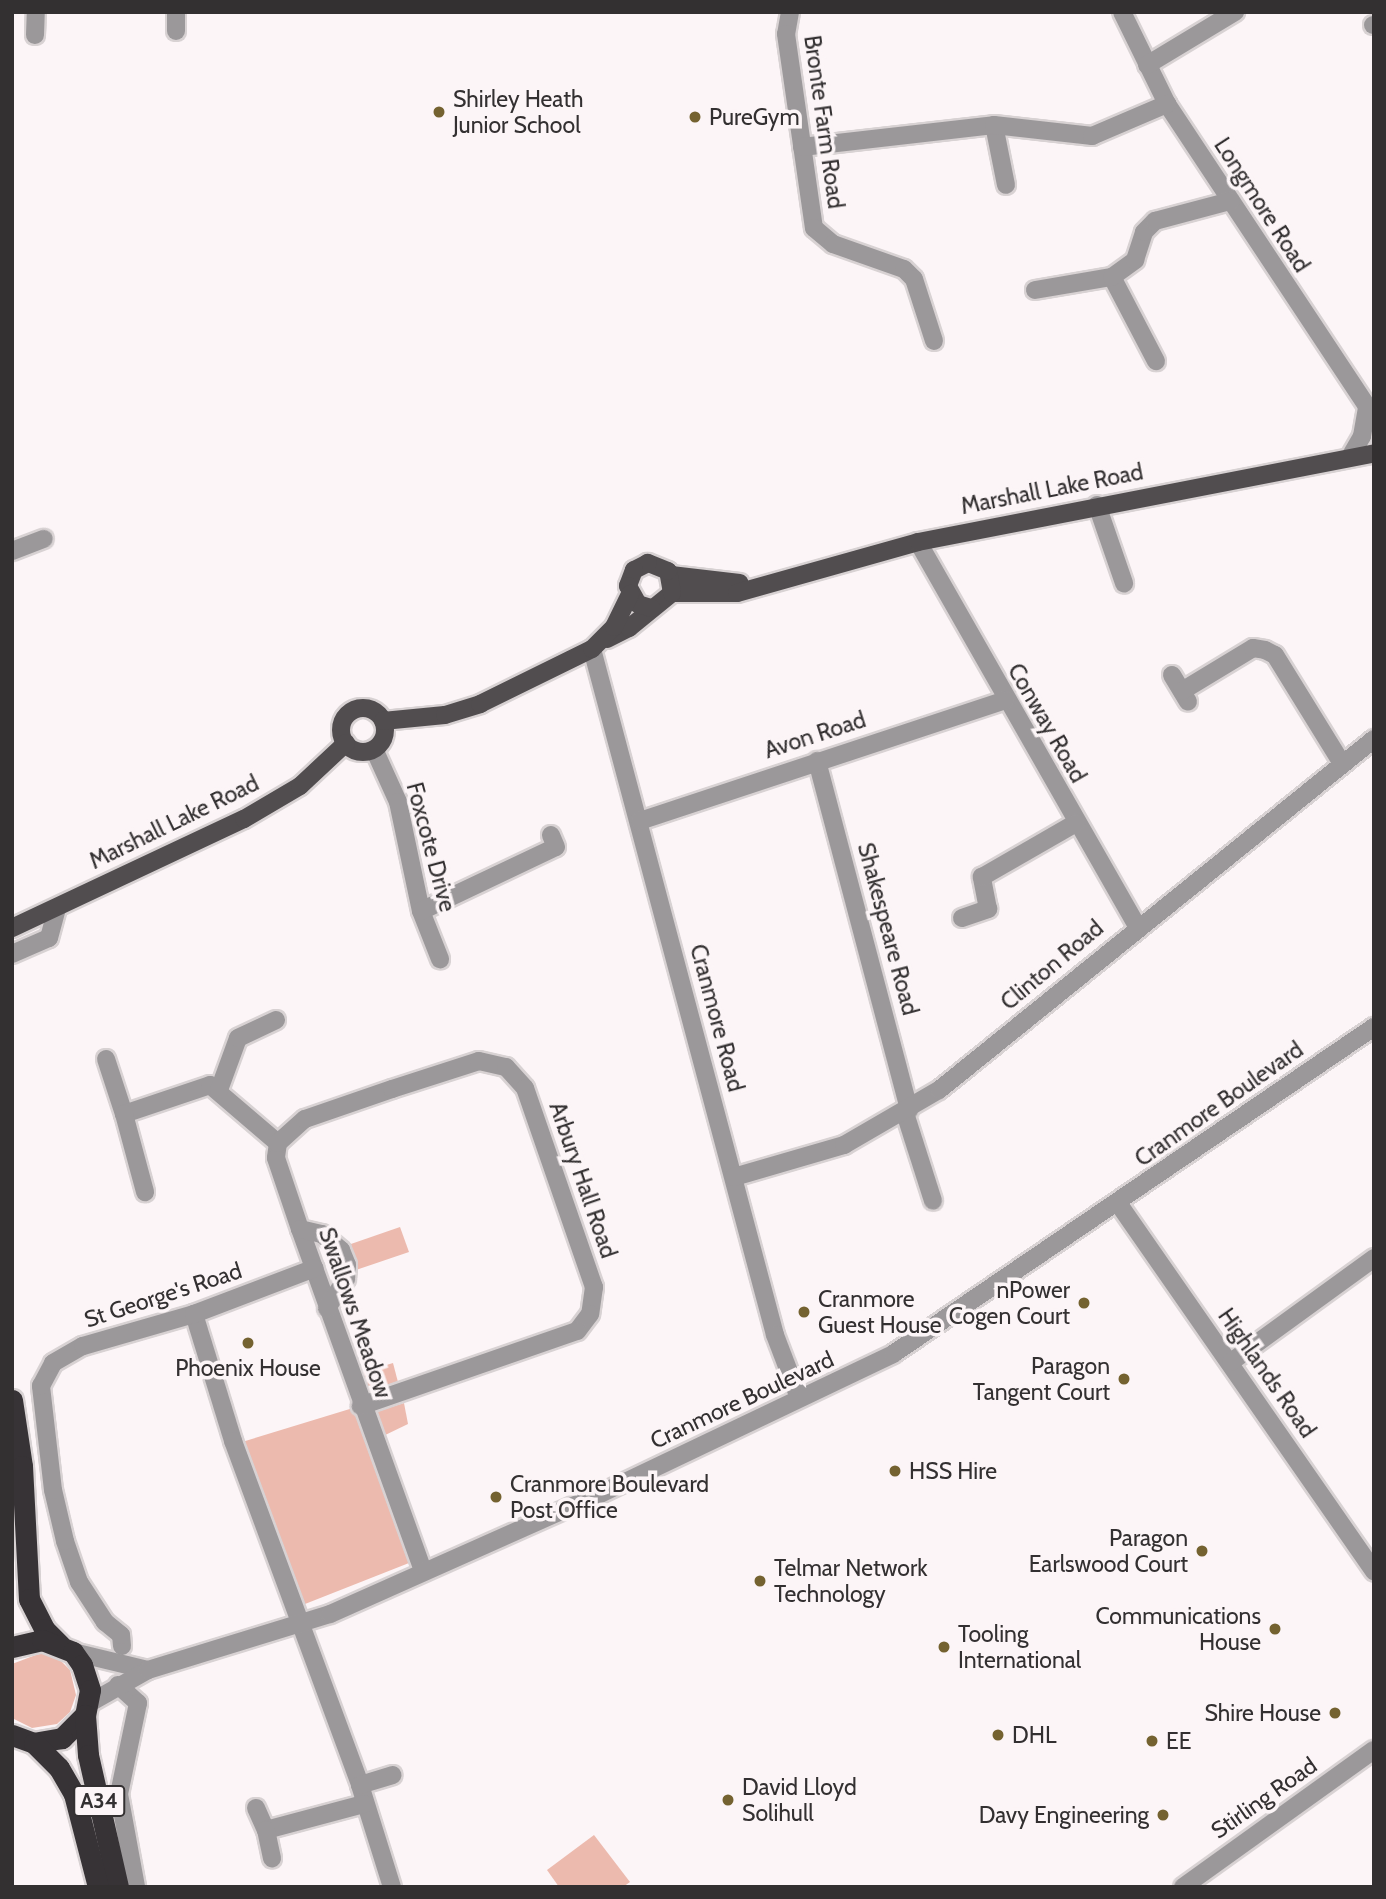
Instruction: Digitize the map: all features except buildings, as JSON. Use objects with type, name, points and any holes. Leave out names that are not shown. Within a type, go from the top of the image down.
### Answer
[{"type":"highway","name":"A34","points":[[12,1400],[22,1466],[29,1599],[34,1613],[88,1677],[88,1755],[118,1887]]},
{"type":"highway","points":[[12,1647],[30,1639],[66,1649]]},
{"type":"highway","name":"A34","points":[[21,1740],[62,1738],[87,1709]]},
{"type":"highway","name":"A34","points":[[21,1740],[58,1768],[74,1794],[98,1887]]},
{"type":"main road","name":"Marshall Lake Road","points":[[596,646],[630,594],[629,578],[640,565],[662,565],[672,584],[767,585],[918,542],[1374,453]]},
{"type":"main road","points":[[630,594],[638,604],[651,608],[660,606],[672,584]]},
{"type":"main road","points":[[383,721],[445,715],[480,704],[629,628],[651,608]]},
{"type":"main road","points":[[371,709],[383,721],[384,736],[374,748],[356,750],[346,743],[342,724],[351,712],[371,709]]},
{"type":"main road","name":"Marshall Lake Road","points":[[12,928],[244,819],[300,786],[346,743]]},
{"type":"street","points":[[35,35],[36,12]]},
{"type":"street","points":[[176,12],[176,31]]},
{"type":"street","name":"Bronte Farm Road","points":[[790,12],[786,34],[814,228],[832,244],[904,269],[914,279],[932,346]]},
{"type":"street","name":"Longmore Road","points":[[1122,12],[1167,104],[1370,412]]},
{"type":"street","points":[[1147,65],[1234,12]]},
{"type":"street","points":[[802,146],[993,125],[1092,136],[1167,104]]},
{"type":"street","points":[[993,125],[1008,187]]},
{"type":"street","points":[[1035,290],[1056,296],[1112,276],[1135,260],[1144,232],[1155,221],[1230,201]]},
{"type":"street","points":[[1112,276],[1146,355]]},
{"type":"street","points":[[1350,457],[1362,436],[1370,412]]},
{"type":"street","points":[[1097,505],[1124,583]]},
{"type":"street","points":[[12,551],[44,539]]},
{"type":"street","name":"Conway Road","points":[[918,542],[1076,823],[1138,927]]},
{"type":"street","name":"Cranmore Road","points":[[596,646],[775,1335],[799,1398]]},
{"type":"street","points":[[1172,675],[1185,697],[1253,648],[1275,655],[1341,762]]},
{"type":"street","name":"Avon Road","points":[[640,821],[1006,700]]},
{"type":"street","name":"Clinton Road","points":[[734,1177],[844,1145],[907,1111],[971,1066],[1341,762],[1374,739]]},
{"type":"street","name":"Foxcote Drive","points":[[374,748],[397,802],[421,911],[440,959]]},
{"type":"street","name":"Shakespeare Road","points":[[817,761],[907,1111],[933,1201]]},
{"type":"street","points":[[962,918],[988,909],[982,877],[1076,823]]},
{"type":"street","points":[[421,911],[556,847],[551,835]]},
{"type":"street","points":[[12,954],[49,938],[57,908]]},
{"type":"street","points":[[219,1090],[238,1038],[276,1020]]},
{"type":"street","name":"Cranmore Boulevard","points":[[87,1709],[118,1685],[148,1670],[301,1626],[600,1494],[922,1337],[1374,1027]]},
{"type":"street","points":[[106,1059],[145,1192]]},
{"type":"street","name":"Arbury Hall Road","points":[[278,1143],[305,1119],[392,1089],[479,1061],[506,1067],[526,1088],[594,1287],[590,1314],[577,1331],[360,1406]]},
{"type":"street","points":[[124,1114],[210,1085],[278,1143]]},
{"type":"street","name":"Swallows Meadow","points":[[278,1143],[276,1158],[300,1229],[360,1406],[423,1571]]},
{"type":"street","name":"Highlands Road","points":[[1118,1203],[1231,1362],[1374,1572]]},
{"type":"street","points":[[300,1229],[322,1234],[341,1251],[347,1265],[346,1279],[327,1308]]},
{"type":"street","points":[[1231,1362],[1373,1262]]},
{"type":"street","name":"St George's Road","points":[[48,1458],[41,1386],[53,1363],[83,1346],[194,1314],[315,1268]]},
{"type":"street","points":[[194,1314],[233,1441],[360,1785],[392,1887]]},
{"type":"street","points":[[22,1466],[48,1458],[65,1541],[79,1582],[99,1628],[121,1635],[122,1646]]},
{"type":"street","name":"Cranmore Boulevard","points":[[66,1649],[148,1670]]},
{"type":"street","points":[[118,1685],[133,1695],[136,1714],[120,1794],[136,1887]]},
{"type":"street","name":"Stirling Road","points":[[1184,1887],[1374,1750]]},
{"type":"street","points":[[360,1785],[392,1774]]},
{"type":"street","points":[[266,1830],[364,1804]]},
{"type":"street","points":[[256,1808],[266,1830],[272,1858]]},
{"type":"shaded area","points":[[400,1227],[409,1252],[356,1270],[348,1245]]},
{"type":"shaded area","points":[[393,1363],[399,1386],[370,1395],[366,1392],[357,1374]]},
{"type":"shaded area","points":[[404,1403],[408,1424],[379,1438],[375,1412]]},
{"type":"shaded area","points":[[353,1408],[409,1563],[305,1604],[242,1442]]},
{"type":"shaded area","points":[[41,1653],[58,1658],[70,1670],[76,1695],[70,1712],[57,1724],[32,1728],[12,1718],[12,1664]]},
{"type":"shaded area","points":[[594,1835],[630,1882],[623,1887],[559,1887],[547,1870]]},
{"type":"place","name":"Shirley Heath Junior School","points":[[439,112]]},
{"type":"place","name":"PureGym","points":[[695,117]]},
{"type":"place","name":"nPower Cogen Court","points":[[1084,1303]]},
{"type":"place","name":"Cranmore Guest House","points":[[804,1312]]},
{"type":"place","name":"Phoenix House","points":[[248,1343]]},
{"type":"place","name":"Paragon Tangent Court","points":[[1124,1379]]},
{"type":"place","name":"HSS Hire","points":[[895,1471]]},
{"type":"place","name":"Cranmore Boulevard Post Office","points":[[496,1497]]},
{"type":"place","name":"Paragon Earlswood Court","points":[[1202,1551]]},
{"type":"place","name":"Telmar Network Technology","points":[[760,1581]]},
{"type":"place","name":"Communications House","points":[[1275,1629]]},
{"type":"place","name":"Tooling International","points":[[944,1647]]},
{"type":"place","name":"Shire House","points":[[1335,1713]]},
{"type":"place","name":"DHL","points":[[998,1735]]},
{"type":"place","name":"EE","points":[[1152,1741]]},
{"type":"place","name":"David Lloyd Solihull","points":[[728,1800]]},
{"type":"place","name":"Davy Engineering","points":[[1163,1815]]}]
